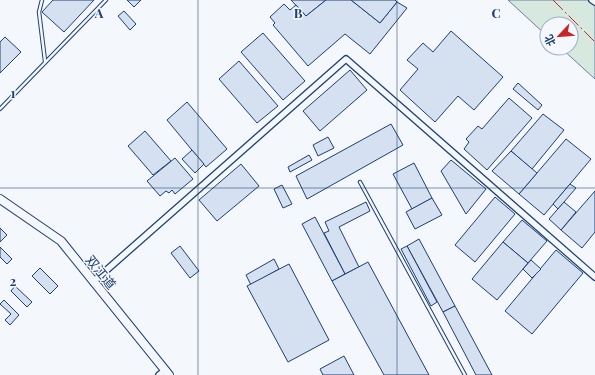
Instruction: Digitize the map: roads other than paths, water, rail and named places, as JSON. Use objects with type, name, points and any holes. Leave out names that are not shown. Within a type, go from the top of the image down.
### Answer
[{"type":"main road","name":"双江道","points":[[0,199],[61,241],[164,373]]},
{"type":"street","points":[[93,282],[346,59],[595,277]]},
{"type":"lane","points":[[42,0],[39,12],[45,62]]},
{"type":"lane","points":[[0,109],[106,0]]},
{"type":"lane","points":[[360,182],[464,375]]}]
